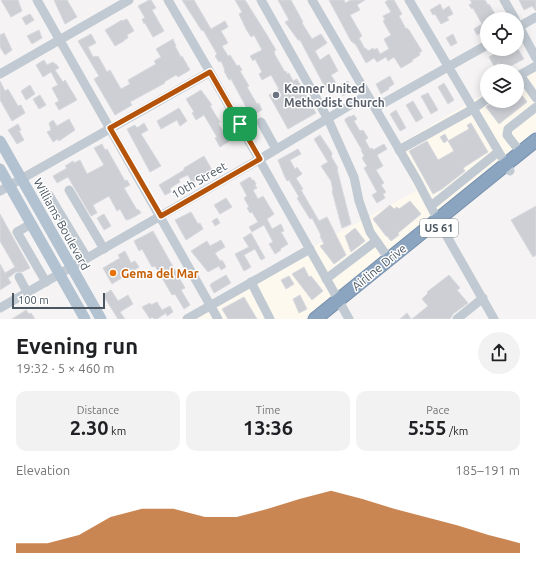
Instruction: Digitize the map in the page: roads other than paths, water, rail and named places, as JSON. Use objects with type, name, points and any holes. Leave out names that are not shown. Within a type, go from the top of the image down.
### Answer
[{"type":"highway","name":"Airline Drive","points":[[508,168],[521,153],[536,144]]},
{"type":"highway","name":"Airline Drive","points":[[315,319],[340,304],[536,144]]},
{"type":"highway","name":"Airline Drive","points":[[328,319],[340,304],[389,259],[440,223]]},
{"type":"main road","name":"Williams Boulevard","points":[[0,141],[101,319]]},
{"type":"main road","points":[[0,169],[5,188],[31,224],[85,319]]},
{"type":"street","points":[[38,0],[218,319]]},
{"type":"street","points":[[0,74],[129,0]]},
{"type":"street","points":[[168,0],[260,159],[349,319]]},
{"type":"street","points":[[261,0],[328,119],[354,177],[359,202],[370,232],[389,259]]},
{"type":"street","points":[[312,0],[431,206],[494,319]]},
{"type":"street","points":[[409,0],[508,168]]},
{"type":"street","points":[[504,0],[510,12]]},
{"type":"street","points":[[524,21],[536,17]]},
{"type":"street","points":[[524,37],[536,58]]},
{"type":"street","points":[[375,108],[480,49]]},
{"type":"street","points":[[524,73],[536,66]]},
{"type":"street","points":[[5,188],[210,72]]},
{"type":"street","points":[[524,83],[536,98]]},
{"type":"street","name":"10th Street","points":[[0,308],[260,159],[367,95]]},
{"type":"street","points":[[399,150],[480,104]]},
{"type":"street","points":[[521,153],[507,135],[508,129],[536,107]]},
{"type":"street","points":[[261,122],[276,149]]},
{"type":"street","points":[[431,206],[498,152]]},
{"type":"street","points":[[69,190],[104,249]]},
{"type":"street","points":[[49,195],[87,258]]},
{"type":"street","points":[[31,224],[17,232],[46,282]]},
{"type":"street","points":[[326,279],[376,241]]},
{"type":"street","points":[[192,318],[251,282],[310,249]]},
{"type":"street","points":[[19,277],[27,292]]},
{"type":"street","points":[[251,282],[270,319]]},
{"type":"street","points":[[457,319],[483,298]]},
{"type":"place","name":"Kenner United Methodist Church","points":[[276,95]]},
{"type":"place","name":"Gema del Mar","points":[[113,273]]}]
